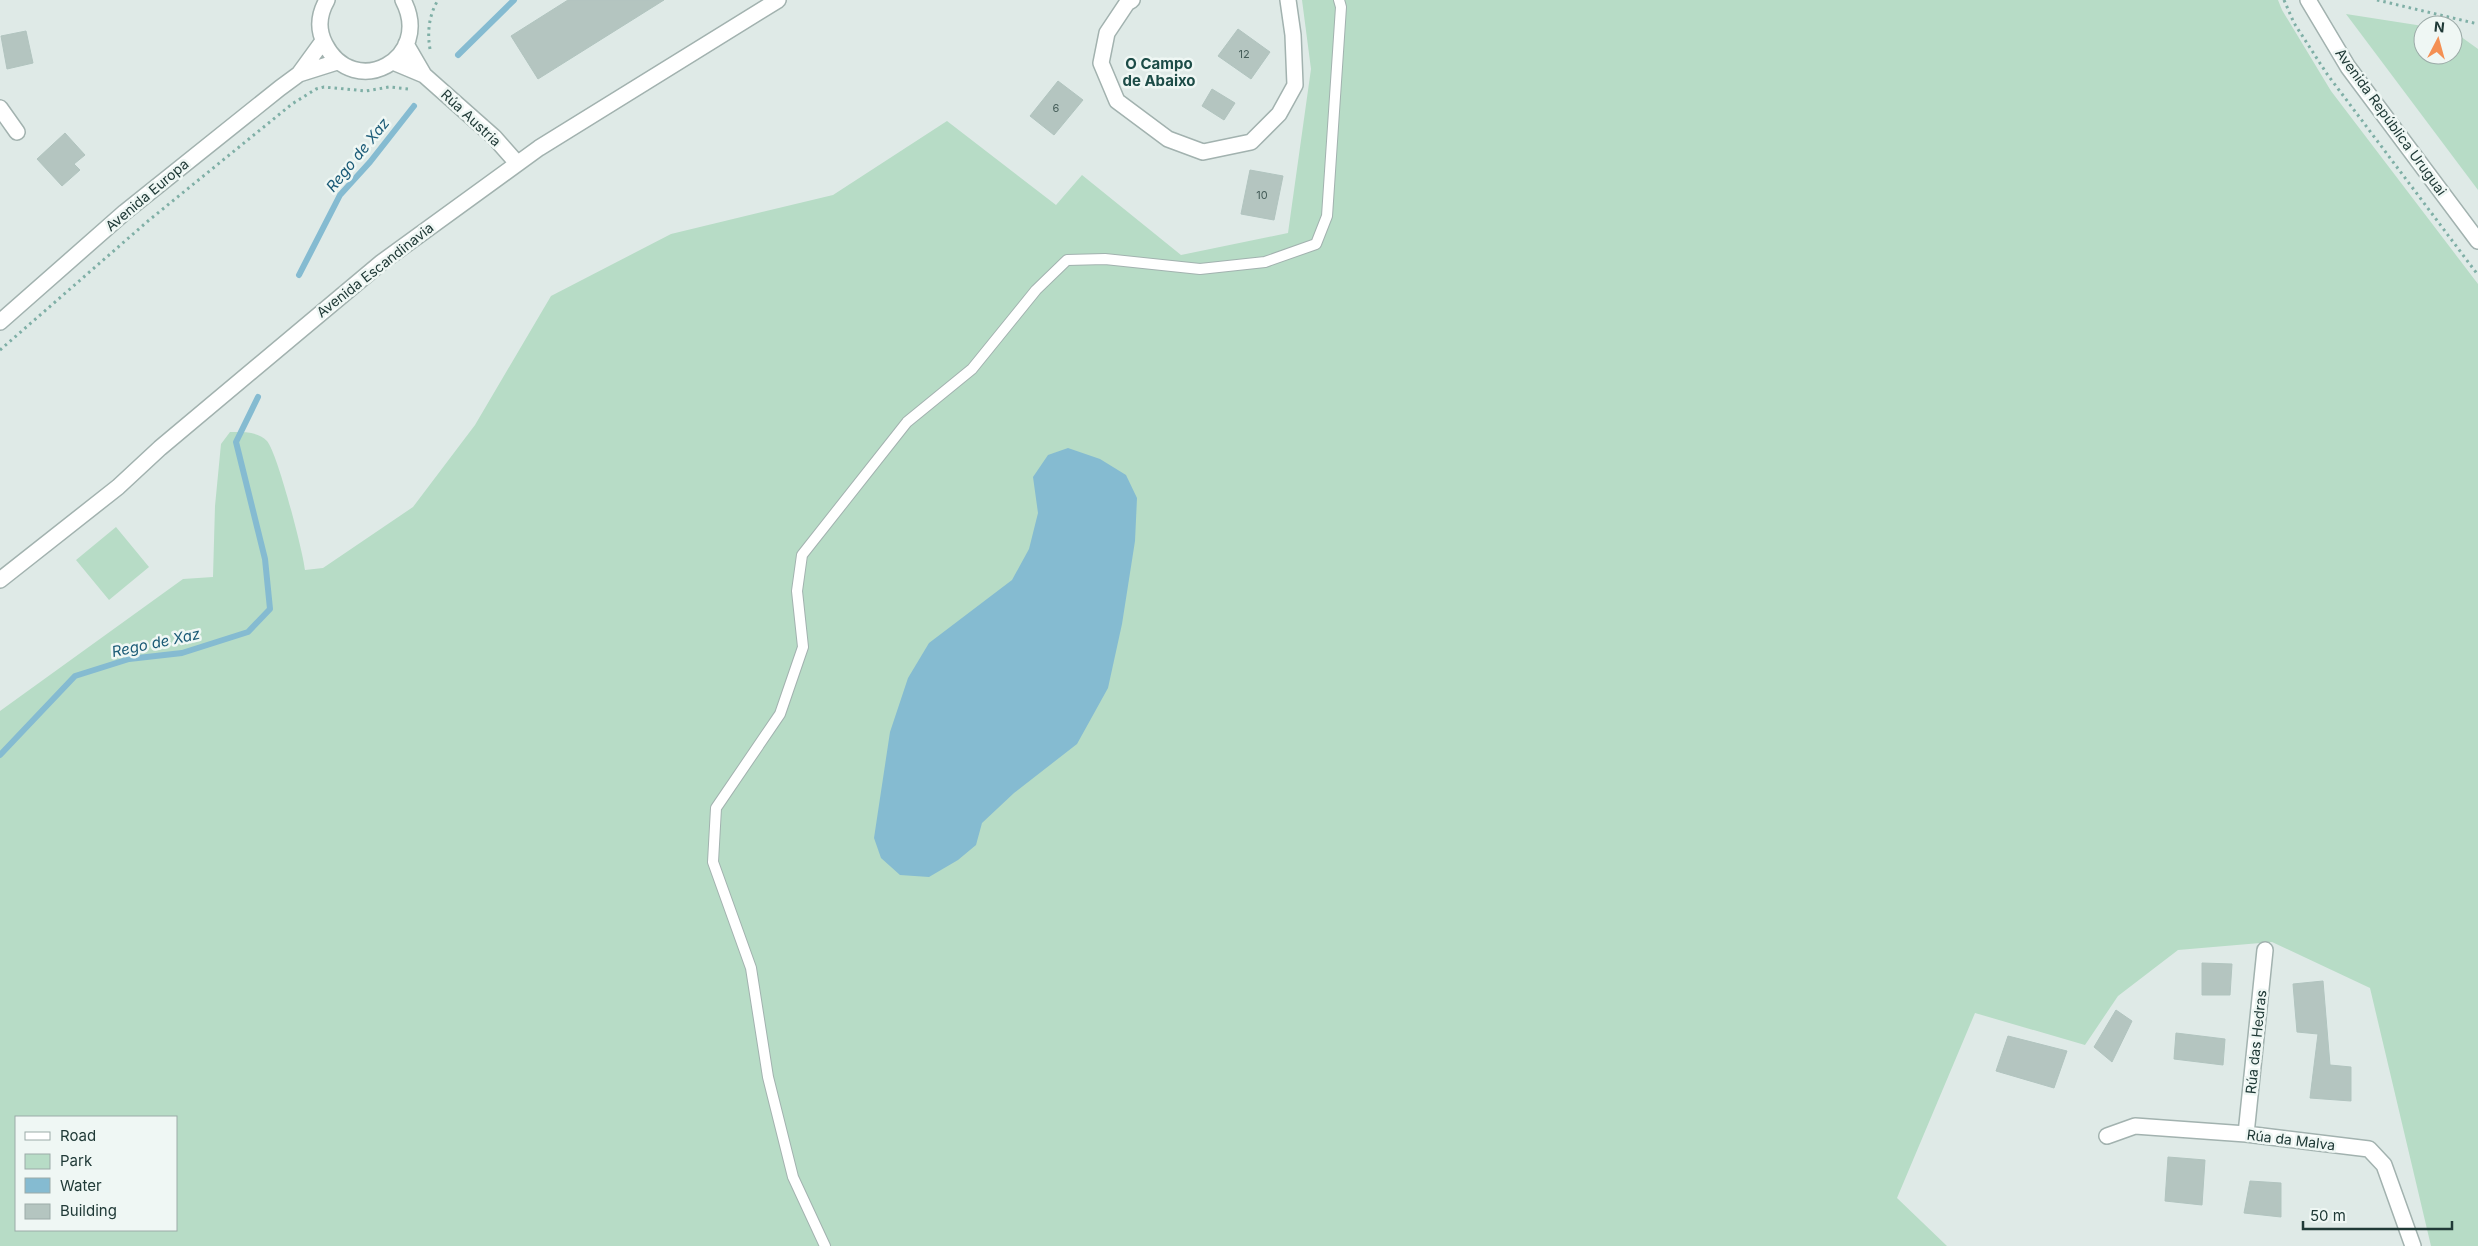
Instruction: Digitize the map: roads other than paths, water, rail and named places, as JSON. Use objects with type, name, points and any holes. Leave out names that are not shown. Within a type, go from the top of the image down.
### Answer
[{"type":"street","name":"Avenida Escandinavia","points":[[0,580],[118,486],[332,302],[516,163],[778,0]]},
{"type":"street","points":[[1132,0],[1127,3],[1107,32],[1100,63],[1117,100],[1168,139],[1203,152],[1250,142],[1278,114],[1295,85],[1293,35],[1288,0]]},
{"type":"street","name":"Avenida República Uruguai","points":[[2308,0],[2348,67],[2478,241]]},
{"type":"street","points":[[324,2],[319,23],[323,41],[330,56],[351,69],[365,72],[377,70],[393,62],[400,55],[410,36],[411,24],[407,2]]},
{"type":"street","name":"Avenida Europa","points":[[0,322],[132,206],[204,147],[299,74],[323,41]]},
{"type":"street","name":"Rúa Austria","points":[[406,44],[424,75],[494,137],[516,163]]},
{"type":"street","name":"Avenida Europa","points":[[299,74],[338,62]]},
{"type":"street","name":"Rúa Austria","points":[[393,62],[424,75]]},
{"type":"street","points":[[0,108],[18,132]]},
{"type":"street","name":"Rúa das Hedras","points":[[2246,1134],[2265,950]]},
{"type":"street","name":"Rúa da Malva","points":[[2107,1136],[2135,1126],[2246,1134],[2369,1149],[2384,1165],[2413,1246]]},
{"type":"lane","points":[[825,1246],[793,1177],[768,1077],[751,968],[713,862],[716,808],[780,714],[803,647],[797,591],[802,555],[907,422],[972,369],[1036,290],[1068,260],[1104,259],[1200,270],[1265,262],[1316,244],[1327,216],[1341,7],[1339,0]]},
{"type":"water","points":[[1068,448],[1100,459],[1126,475],[1137,498],[1135,541],[1122,624],[1108,688],[1077,744],[1014,793],[982,823],[976,845],[958,860],[929,877],[900,875],[881,858],[874,838],[890,732],[908,678],[929,643],[1012,580],[1029,549],[1038,513],[1033,477],[1048,455]]},
{"type":"waterway","name":"Rego de Xaz","points":[[458,55],[514,0]]},
{"type":"waterway","name":"Rego de Xaz","points":[[299,275],[340,195],[370,162],[414,106]]},
{"type":"waterway","name":"Rego de Xaz","points":[[0,755],[75,676],[129,659],[182,653],[248,632],[270,609],[265,559],[236,442],[258,397]]},
{"type":"district","name":"O Campo de Abaixo","points":[[1159,72]]}]
